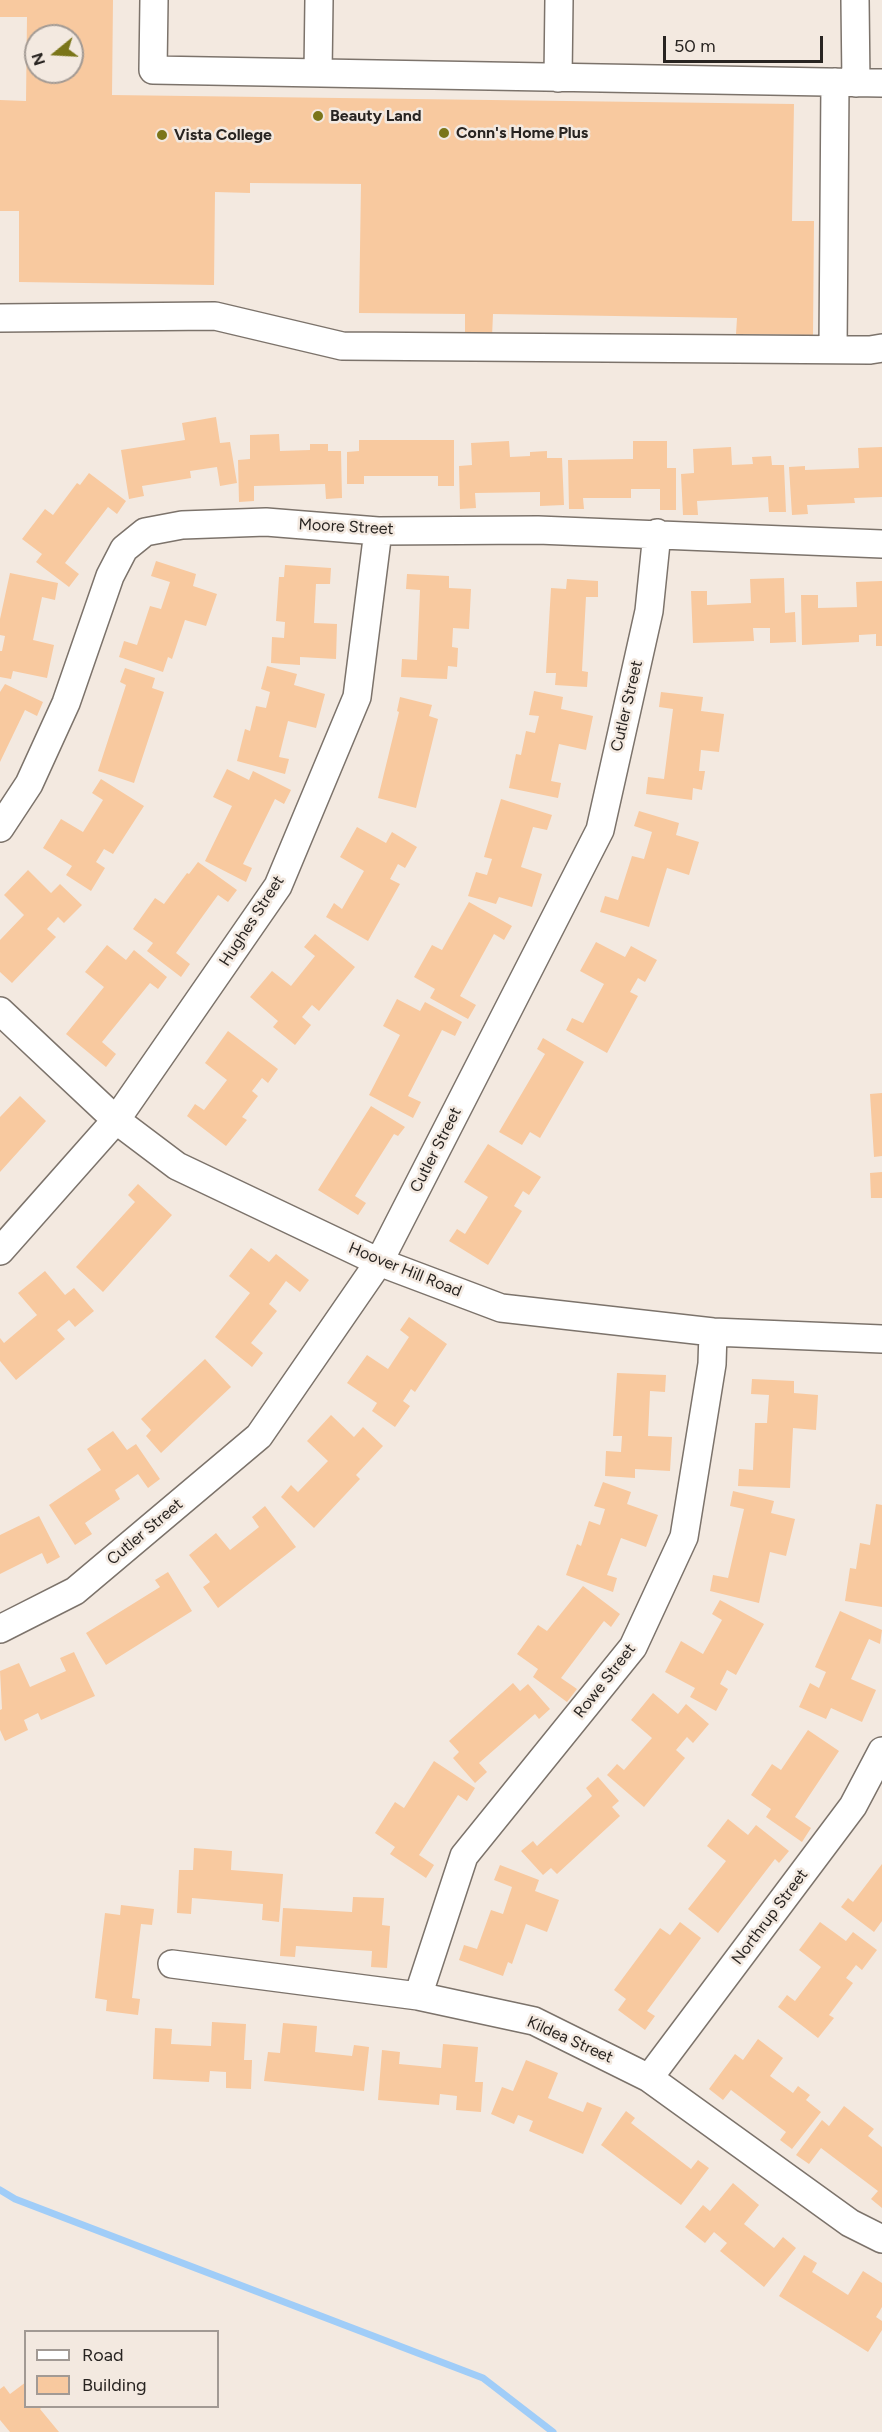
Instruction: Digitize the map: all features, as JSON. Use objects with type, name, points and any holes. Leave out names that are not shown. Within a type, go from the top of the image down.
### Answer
[{"type":"street","points":[[154,0],[153,70],[858,83]]},
{"type":"street","points":[[318,73],[319,0]]},
{"type":"street","points":[[558,78],[560,0]]},
{"type":"street","points":[[833,350],[858,83],[855,0]]},
{"type":"street","points":[[0,318],[216,316],[342,346],[833,350],[882,348]]},
{"type":"street","name":"Moore Street","points":[[0,828],[29,784],[66,703],[110,576],[124,549],[145,532],[182,525],[266,522],[378,531],[538,530],[657,533],[882,544]]},
{"type":"street","name":"Hughes Street","points":[[0,1251],[116,1120],[278,886],[357,697],[378,531]]},
{"type":"street","name":"Cutler Street","points":[[0,1629],[75,1591],[259,1436],[379,1262],[600,830],[649,611],[657,533]]},
{"type":"street","name":"Hoover Hill Road","points":[[0,1011],[116,1120],[177,1166],[379,1262],[501,1308],[713,1332],[882,1339]]},
{"type":"street","name":"Rowe Street","points":[[418,1996],[464,1856],[633,1647],[684,1538],[712,1364],[713,1332]]},
{"type":"street","name":"Northrup Street","points":[[649,2078],[853,1806],[882,1751]]},
{"type":"street","name":"Kildea Street","points":[[171,1964],[418,1996],[534,2021],[649,2078],[850,2223],[882,2239]]},
{"type":"building","points":[[0,0],[113,0],[112,95],[794,104],[792,221],[814,221],[813,335],[736,334],[737,318],[493,314],[492,337],[465,337],[465,314],[359,313],[361,184],[250,183],[250,193],[215,192],[214,285],[19,282],[19,211],[0,211],[0,100],[26,101],[26,84],[84,84],[84,24],[27,24],[27,17],[0,17]]},
{"type":"building","points":[[216,417],[220,443],[230,442],[237,483],[220,486],[217,467],[190,471],[191,478],[142,486],[144,496],[129,499],[121,450],[185,440],[182,423]]},
{"type":"building","points":[[279,434],[280,451],[310,450],[310,444],[328,444],[328,451],[341,451],[342,498],[326,499],[325,484],[254,486],[254,501],[239,502],[238,460],[250,459],[250,435]]},
{"type":"building","points":[[359,440],[454,440],[454,486],[438,486],[438,476],[364,476],[364,484],[347,484],[347,452],[359,451]]},
{"type":"building","points":[[509,441],[510,457],[530,456],[530,452],[547,451],[547,458],[562,458],[564,505],[540,506],[540,492],[475,493],[476,508],[460,509],[459,466],[472,465],[471,443]]},
{"type":"building","points":[[633,441],[667,441],[667,468],[676,468],[676,510],[660,510],[660,489],[631,489],[631,498],[583,498],[584,509],[569,509],[568,460],[633,459]]},
{"type":"building","points":[[731,447],[732,465],[753,464],[752,457],[771,456],[772,465],[784,465],[786,512],[769,512],[768,497],[697,501],[698,515],[683,515],[681,474],[694,473],[693,449]]},
{"type":"building","points":[[882,447],[882,497],[854,498],[855,503],[807,505],[808,514],[792,515],[789,467],[805,466],[805,470],[859,468],[858,448]]},
{"type":"building","points":[[89,473],[126,501],[117,514],[108,507],[65,563],[79,574],[69,587],[36,562],[42,554],[22,539],[45,509],[53,515],[77,483],[80,485]]},
{"type":"building","points":[[156,561],[196,574],[193,586],[217,594],[206,626],[185,620],[172,659],[168,657],[163,672],[119,657],[124,641],[137,645],[150,606],[161,609],[170,582],[151,576]]},
{"type":"building","points":[[285,565],[331,568],[330,584],[316,584],[314,623],[337,624],[336,659],[300,657],[300,665],[271,663],[272,637],[284,638],[285,622],[276,621],[279,577],[284,577]]},
{"type":"building","points":[[10,573],[58,583],[55,600],[42,597],[33,640],[54,645],[47,678],[13,671],[11,679],[0,677],[0,651],[2,651],[5,636],[0,635],[0,619]]},
{"type":"building","points":[[407,574],[449,576],[449,588],[471,589],[469,629],[453,628],[452,647],[458,648],[457,667],[448,666],[447,679],[401,677],[402,659],[417,660],[420,590],[406,589]]},
{"type":"building","points":[[784,578],[785,613],[795,612],[796,642],[770,643],[770,628],[753,628],[754,641],[693,643],[691,591],[707,591],[707,605],[751,603],[750,579]]},
{"type":"building","points":[[567,579],[598,581],[598,597],[586,597],[582,671],[588,672],[587,687],[555,685],[556,673],[546,673],[551,588],[566,589]]},
{"type":"building","points":[[882,581],[882,646],[876,646],[876,634],[859,635],[859,642],[802,645],[801,595],[818,595],[818,608],[857,607],[856,582]]},
{"type":"building","points":[[267,666],[297,674],[294,685],[325,694],[316,728],[288,721],[279,757],[289,759],[285,774],[237,761],[245,729],[250,731],[256,706],[266,708],[270,692],[261,689]]},
{"type":"building","points":[[125,668],[155,678],[152,688],[164,692],[134,783],[98,771],[126,685],[120,682]]},
{"type":"building","points":[[5,684],[43,702],[37,716],[25,710],[0,762],[0,692]]},
{"type":"building","points":[[534,691],[563,697],[561,709],[593,716],[586,750],[559,744],[551,781],[561,783],[558,798],[509,788],[516,754],[521,755],[526,731],[535,733],[539,716],[529,715]]},
{"type":"building","points":[[661,692],[703,697],[701,711],[724,714],[719,752],[701,750],[699,771],[705,771],[702,790],[693,788],[692,800],[646,794],[648,777],[664,779],[673,709],[659,707]]},
{"type":"building","points":[[400,697],[432,705],[429,716],[438,719],[416,808],[378,798],[399,712],[397,711]]},
{"type":"building","points":[[227,769],[249,780],[253,771],[291,790],[284,804],[275,799],[243,864],[252,868],[246,882],[205,861],[232,806],[213,797]]},
{"type":"building","points":[[101,779],[144,806],[113,854],[104,849],[96,862],[105,868],[91,891],[66,875],[72,866],[43,848],[61,819],[83,832],[103,800],[92,793]]},
{"type":"building","points":[[501,799],[552,815],[547,830],[533,827],[521,867],[542,874],[532,907],[499,897],[496,904],[468,896],[476,872],[487,875],[492,859],[484,857]]},
{"type":"building","points":[[639,811],[679,823],[676,835],[699,842],[689,875],[667,868],[649,927],[600,912],[605,896],[618,900],[632,856],[644,859],[652,832],[634,826]]},
{"type":"building","points":[[357,827],[386,843],[392,832],[417,847],[405,868],[398,864],[390,879],[400,884],[368,941],[326,917],[334,903],[342,909],[364,871],[340,857]]},
{"type":"building","points":[[198,862],[237,890],[228,902],[218,895],[176,953],[190,964],[181,977],[147,951],[153,943],[133,929],[155,898],[164,904]]},
{"type":"building","points":[[28,870],[51,893],[60,884],[82,905],[64,923],[58,917],[47,929],[56,937],[12,983],[0,972],[0,940],[24,915],[4,895]]},
{"type":"building","points":[[469,902],[512,926],[504,940],[494,934],[460,996],[476,1005],[468,1019],[430,998],[435,989],[414,977],[432,945],[442,950]]},
{"type":"building","points":[[315,934],[355,967],[319,1011],[312,1005],[302,1017],[311,1025],[295,1045],[273,1027],[278,1021],[250,997],[272,971],[291,986],[315,956],[304,947]]},
{"type":"building","points":[[596,942],[625,957],[631,946],[657,960],[645,982],[638,978],[630,992],[638,996],[607,1053],[566,1030],[572,1018],[583,1023],[604,984],[580,971]]},
{"type":"building","points":[[107,945],[126,960],[134,950],[167,977],[158,989],[150,983],[102,1042],[116,1054],[106,1067],[66,1034],[104,987],[85,972]]},
{"type":"building","points":[[397,999],[420,1011],[425,1002],[462,1022],[455,1036],[442,1030],[408,1096],[421,1102],[413,1118],[369,1095],[400,1035],[383,1026]]},
{"type":"building","points":[[228,1031],[278,1069],[268,1083],[262,1078],[252,1091],[258,1096],[242,1117],[247,1120],[226,1146],[187,1116],[195,1104],[204,1110],[227,1080],[205,1063]]},
{"type":"building","points":[[543,1038],[584,1062],[540,1138],[530,1132],[522,1145],[499,1132],[545,1054],[537,1049]]},
{"type":"building","points":[[882,1093],[882,1156],[874,1157],[870,1094]]},
{"type":"building","points":[[20,1096],[46,1121],[0,1172],[0,1117]]},
{"type":"building","points":[[371,1106],[405,1127],[398,1136],[394,1134],[355,1196],[366,1203],[358,1215],[318,1190]]},
{"type":"building","points":[[488,1144],[541,1177],[529,1195],[523,1191],[514,1206],[522,1211],[488,1265],[449,1241],[457,1229],[465,1234],[488,1197],[464,1182]]},
{"type":"building","points":[[882,1172],[882,1198],[871,1198],[870,1173]]},
{"type":"building","points":[[138,1184],[172,1215],[103,1292],[76,1267],[135,1202],[128,1195]]},
{"type":"building","points":[[251,1248],[269,1262],[276,1254],[309,1280],[300,1292],[286,1281],[269,1304],[277,1311],[251,1343],[263,1353],[252,1367],[215,1337],[250,1293],[229,1276]]},
{"type":"building","points":[[45,1271],[65,1295],[74,1288],[94,1311],[75,1327],[69,1320],[57,1330],[65,1339],[16,1380],[0,1361],[0,1338],[4,1343],[37,1315],[18,1293]]},
{"type":"building","points":[[409,1317],[447,1344],[415,1392],[411,1389],[403,1401],[410,1406],[395,1427],[372,1411],[377,1403],[347,1383],[367,1355],[388,1369],[409,1337],[400,1330]]},
{"type":"building","points":[[205,1359],[231,1387],[161,1453],[146,1436],[151,1430],[141,1419]]},
{"type":"building","points":[[617,1373],[666,1375],[665,1392],[650,1391],[648,1436],[672,1437],[670,1471],[635,1469],[635,1478],[605,1476],[606,1451],[621,1452],[622,1436],[613,1436]]},
{"type":"building","points":[[752,1379],[794,1381],[794,1393],[818,1395],[816,1430],[793,1428],[790,1488],[738,1486],[739,1469],[753,1470],[755,1423],[767,1423],[769,1395],[751,1394]]},
{"type":"building","points":[[331,1415],[354,1437],[363,1427],[383,1446],[356,1475],[360,1479],[314,1528],[281,1497],[291,1485],[298,1492],[328,1461],[307,1441]]},
{"type":"building","points":[[113,1431],[127,1450],[136,1444],[160,1479],[148,1488],[138,1474],[115,1490],[120,1499],[85,1523],[92,1534],[75,1545],[49,1505],[101,1470],[87,1449]]},
{"type":"building","points":[[603,1482],[631,1492],[627,1504],[658,1515],[646,1547],[621,1538],[607,1575],[617,1578],[613,1592],[566,1575],[577,1544],[581,1546],[589,1521],[600,1525],[605,1509],[594,1506]]},
{"type":"building","points":[[733,1491],[774,1501],[771,1513],[795,1519],[786,1556],[770,1552],[759,1603],[710,1591],[713,1575],[728,1578],[744,1509],[730,1506]]},
{"type":"building","points":[[876,1504],[882,1505],[882,1607],[845,1601],[850,1568],[856,1569],[860,1543],[870,1545]]},
{"type":"building","points":[[265,1506],[296,1547],[218,1608],[203,1587],[210,1582],[189,1555],[216,1533],[230,1550],[259,1527],[252,1517]]},
{"type":"building","points":[[39,1516],[60,1557],[47,1564],[42,1553],[0,1574],[0,1535]]},
{"type":"building","points":[[168,1572],[192,1611],[106,1665],[86,1633],[160,1587],[155,1580]]},
{"type":"building","points":[[583,1586],[620,1614],[611,1627],[604,1621],[561,1678],[577,1689],[567,1702],[533,1677],[538,1669],[517,1654],[538,1625],[547,1631]]},
{"type":"building","points":[[720,1600],[764,1624],[736,1675],[727,1670],[720,1684],[728,1689],[716,1711],[690,1697],[695,1688],[665,1672],[681,1641],[703,1654],[722,1620],[712,1614]]},
{"type":"building","points":[[840,1611],[882,1630],[880,1644],[869,1639],[851,1679],[876,1690],[862,1722],[831,1708],[826,1719],[799,1707],[810,1683],[819,1688],[826,1672],[815,1667]]},
{"type":"building","points":[[74,1652],[95,1696],[41,1720],[38,1713],[24,1720],[28,1730],[5,1741],[0,1730],[0,1710],[2,1709],[0,1671],[19,1663],[30,1687],[66,1671],[60,1658]]},
{"type":"building","points":[[513,1683],[520,1691],[528,1684],[550,1709],[539,1719],[535,1714],[479,1763],[487,1772],[475,1783],[453,1758],[459,1752],[449,1741]]},
{"type":"building","points":[[653,1693],[678,1714],[686,1704],[709,1724],[693,1743],[687,1737],[676,1750],[685,1758],[644,1807],[607,1775],[617,1764],[624,1770],[652,1738],[631,1720]]},
{"type":"building","points":[[808,1730],[839,1751],[795,1817],[811,1828],[802,1842],[766,1817],[771,1809],[751,1795],[772,1764],[781,1770]]},
{"type":"building","points":[[434,1761],[475,1788],[467,1801],[458,1795],[419,1855],[434,1865],[426,1878],[390,1854],[395,1847],[375,1833],[395,1802],[404,1808]]},
{"type":"building","points":[[598,1777],[619,1801],[612,1807],[620,1816],[557,1874],[551,1868],[543,1875],[521,1851],[533,1841],[537,1846],[592,1796],[586,1788]]},
{"type":"building","points":[[728,1819],[748,1835],[756,1825],[789,1851],[779,1863],[775,1859],[718,1933],[688,1909],[726,1861],[707,1846]]},
{"type":"building","points":[[194,1848],[232,1851],[231,1870],[283,1874],[279,1922],[262,1920],[263,1904],[192,1898],[191,1914],[177,1913],[179,1870],[193,1870]]},
{"type":"building","points":[[882,1864],[882,1921],[874,1932],[841,1907],[848,1898],[853,1902]]},
{"type":"building","points":[[500,1865],[539,1880],[535,1891],[559,1900],[547,1932],[526,1924],[512,1964],[508,1962],[503,1976],[459,1960],[464,1945],[477,1949],[491,1910],[503,1914],[512,1887],[494,1880]]},
{"type":"building","points":[[353,1897],[384,1898],[382,1925],[390,1926],[387,1968],[371,1967],[372,1951],[296,1946],[295,1957],[280,1956],[283,1908],[352,1912]]},
{"type":"building","points":[[121,1905],[154,1909],[152,1925],[141,1924],[132,1998],[140,1999],[138,2015],[106,2011],[107,2000],[95,1998],[105,1913],[120,1915]]},
{"type":"building","points":[[680,1922],[701,1938],[647,2011],[655,2016],[645,2030],[618,2010],[626,1999],[614,1990],[660,1928],[670,1935]]},
{"type":"building","points":[[820,1922],[846,1941],[853,1932],[877,1950],[862,1970],[856,1965],[846,1978],[853,1983],[829,2015],[834,2018],[818,2038],[778,2007],[787,1995],[795,2001],[821,1967],[799,1950]]},
{"type":"building","points":[[212,2022],[246,2024],[244,2060],[252,2060],[251,2089],[226,2088],[226,2072],[210,2071],[209,2082],[153,2079],[155,2028],[172,2029],[171,2044],[211,2046]]},
{"type":"building","points":[[283,2023],[317,2026],[315,2052],[352,2056],[354,2045],[369,2047],[364,2091],[264,2081],[268,2052],[280,2053]]},
{"type":"building","points":[[758,2039],[783,2058],[770,2076],[793,2093],[798,2086],[810,2095],[806,2100],[821,2112],[792,2149],[780,2140],[786,2132],[731,2090],[723,2100],[709,2089],[735,2054],[743,2060]]},
{"type":"building","points":[[443,2044],[478,2047],[475,2082],[483,2082],[481,2112],[456,2110],[457,2096],[440,2094],[439,2105],[378,2100],[382,2050],[400,2052],[399,2064],[441,2068]]},
{"type":"building","points":[[526,2060],[558,2073],[548,2098],[583,2112],[587,2102],[602,2108],[583,2154],[529,2131],[533,2121],[518,2115],[514,2124],[491,2114],[502,2087],[513,2091]]},
{"type":"building","points":[[844,2106],[874,2129],[868,2136],[882,2147],[882,2208],[871,2199],[878,2191],[821,2148],[809,2164],[796,2155],[822,2120],[829,2126]]},
{"type":"building","points":[[626,2111],[635,2118],[631,2123],[691,2169],[698,2160],[709,2168],[681,2205],[601,2145]]},
{"type":"building","points":[[733,2183],[759,2205],[744,2224],[774,2248],[783,2237],[796,2248],[764,2287],[720,2251],[727,2243],[714,2232],[705,2243],[685,2227],[703,2205],[710,2211]]},
{"type":"building","points":[[804,2255],[817,2263],[812,2272],[848,2295],[863,2271],[882,2283],[882,2307],[876,2317],[882,2321],[882,2330],[868,2352],[779,2296]]},
{"type":"building","points":[[24,2384],[24,2408],[41,2408],[59,2432],[10,2432],[0,2420],[0,2389],[4,2386],[10,2394]]},
{"type":"waterway","points":[[0,2190],[15,2199],[483,2378],[553,2432]]},
{"type":"place","name":"Beauty Land","points":[[318,116]]},
{"type":"place","name":"Conn's Home Plus","points":[[444,133]]},
{"type":"place","name":"Vista College","points":[[162,135]]}]
